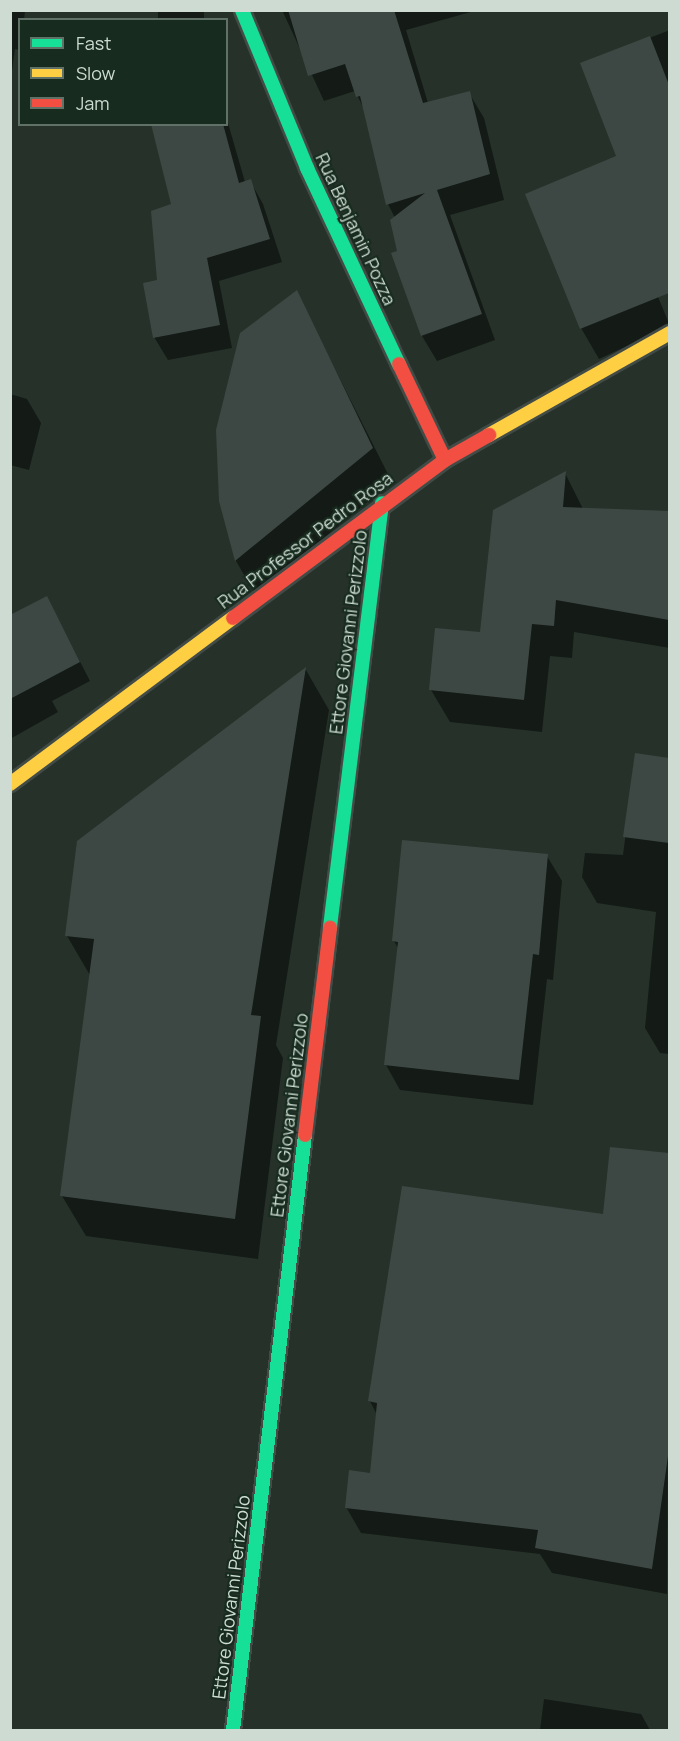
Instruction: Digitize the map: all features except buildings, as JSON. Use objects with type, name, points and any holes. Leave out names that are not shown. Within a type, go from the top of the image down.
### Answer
[{"type":"street","name":"Rua Benjamin Pozza","points":[[242,10],[307,168],[445,460]]},
{"type":"street","name":"Rua Professor Pedro Rosa","points":[[10,784],[382,503],[445,460],[669,333]]},
{"type":"street","name":"Ettore Giovanni Perizzolo","points":[[233,1731],[382,503]]},
{"type":"traffic: fast","points":[[242,10],[307,168],[399,364]]},
{"type":"traffic: fast","points":[[330,927],[382,503]]},
{"type":"traffic: fast","points":[[233,1730],[305,1135]]},
{"type":"traffic: slow","points":[[489,435],[670,333]]},
{"type":"traffic: slow","points":[[10,784],[233,618]]},
{"type":"traffic: jam","points":[[399,364],[445,460]]},
{"type":"traffic: jam","points":[[233,618],[445,460],[489,435]]},
{"type":"traffic: jam","points":[[305,1135],[330,927]]}]
